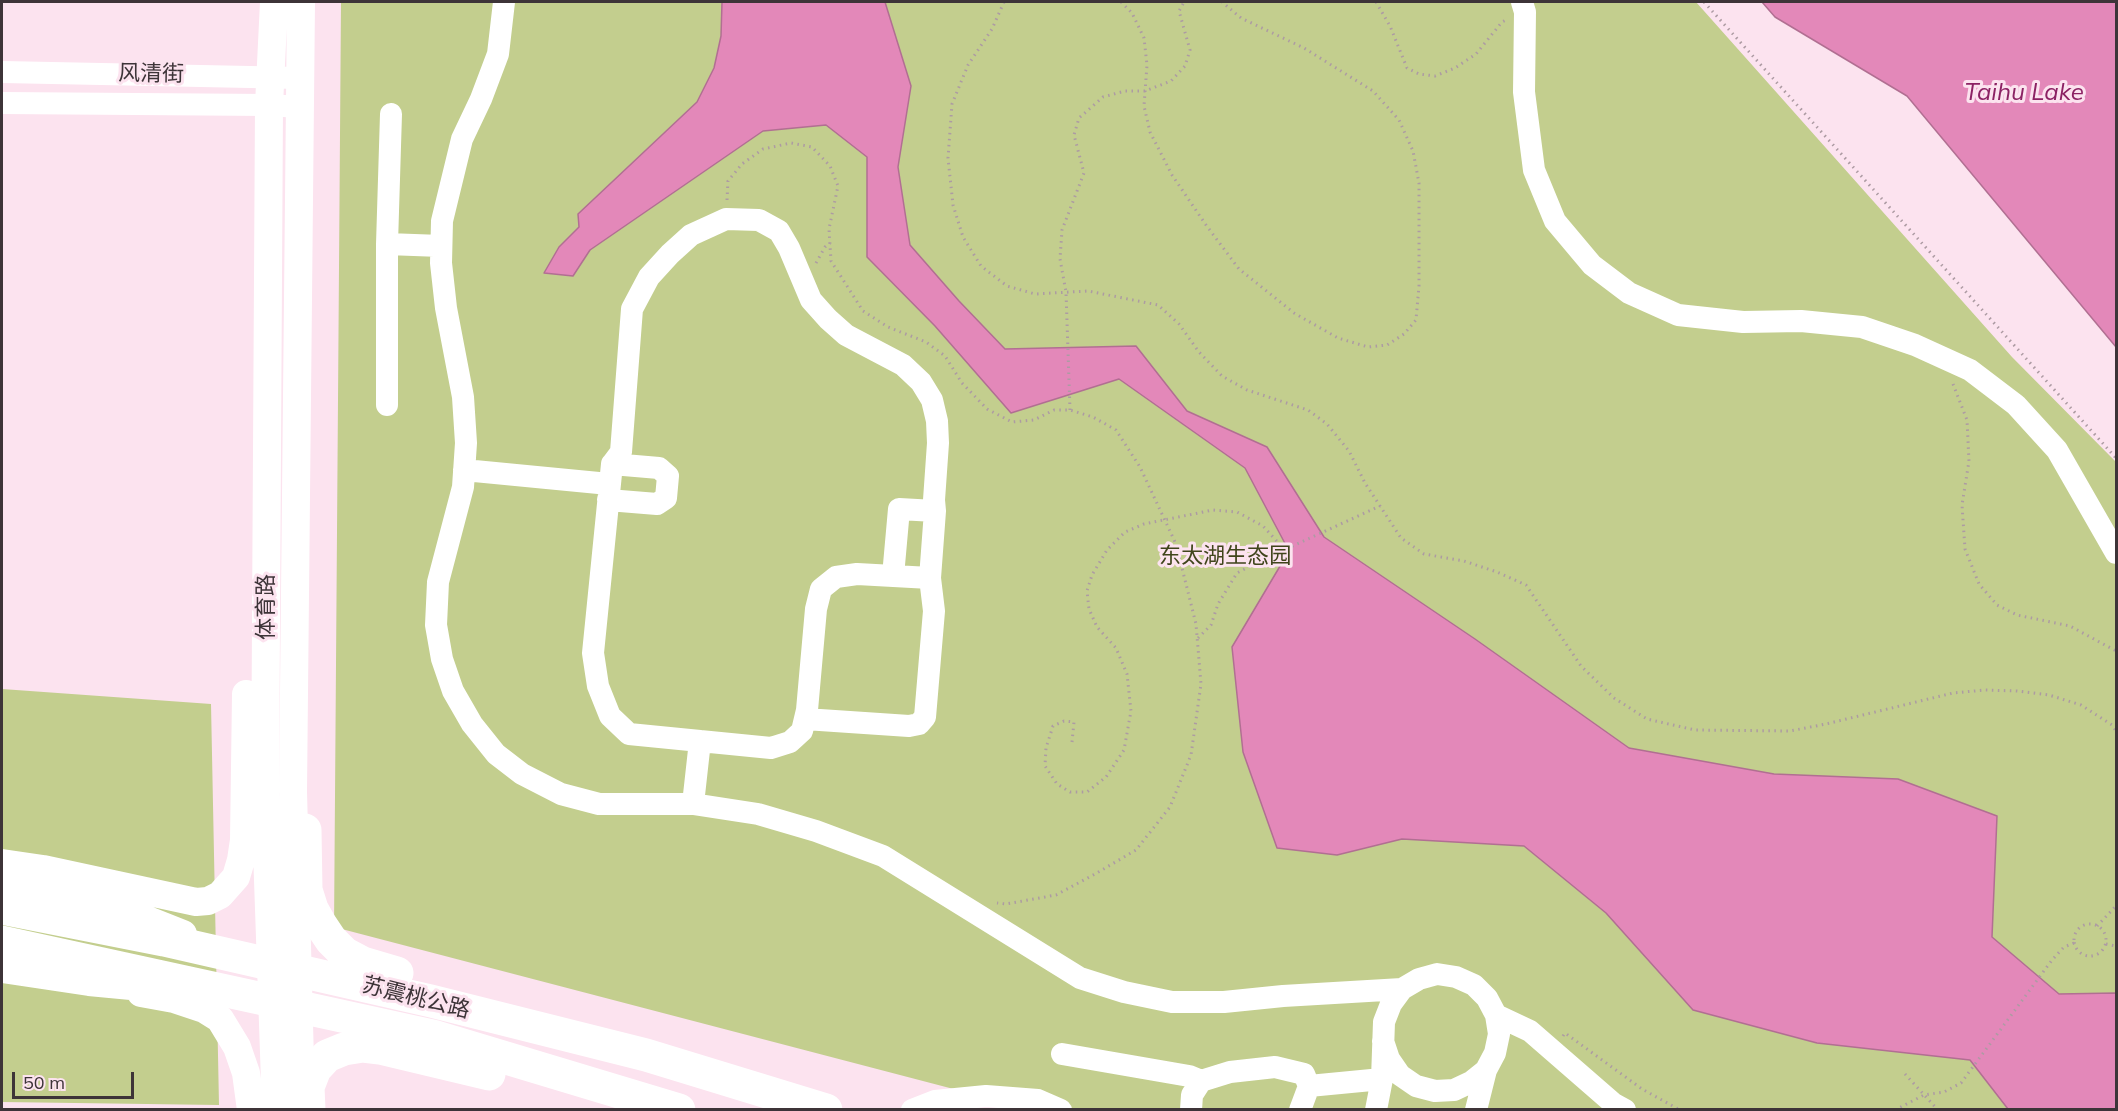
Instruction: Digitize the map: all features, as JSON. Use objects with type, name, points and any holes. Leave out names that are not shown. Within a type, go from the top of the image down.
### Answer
[{"type":"highway","points":[[305,830],[306,890],[312,909],[331,940],[344,953],[363,963],[627,1039],[712,1075]]},
{"type":"highway","name":"苏震桃公路","points":[[2,908],[243,957],[442,1004],[646,1055],[826,1110]]},
{"type":"highway","name":"苏震桃公路","points":[[2,942],[250,998],[433,1036],[679,1110]]},
{"type":"highway","points":[[306,1102],[315,1068],[327,1056],[344,1049],[363,1046],[646,1110]]},
{"type":"main road","name":"体育路","points":[[259,1107],[265,794],[269,105],[274,2]]},
{"type":"main road","name":"体育路","points":[[301,2],[293,791],[306,1102]]},
{"type":"main road","points":[[244,840],[256,858],[277,861],[290,855],[300,845],[305,830],[309,313],[298,197]]},
{"type":"main road","points":[[2,863],[43,869],[196,902],[213,899],[229,887],[236,877],[244,840],[250,323],[269,201]]},
{"type":"main road","points":[[2,885],[130,913],[243,957]]},
{"type":"main road","points":[[2,969],[89,982],[174,999],[204,1009],[220,1019],[237,1047],[259,1107]]},
{"type":"main road","points":[[89,982],[250,998]]},
{"type":"main road","points":[[259,1107],[253,1090],[258,1080],[272,1072],[297,1074],[303,1079],[306,1102]]},
{"type":"street","points":[[504,2],[498,54],[481,99],[462,139],[442,221],[441,263],[446,308],[463,397],[466,443],[463,487],[438,582],[436,625],[442,659],[453,691],[472,724],[496,754],[522,774],[561,794],[599,804],[693,804],[759,814],[816,831],[883,856],[1080,978],[1124,992],[1172,1002],[1224,1002],[1402,989]]},
{"type":"street","points":[[1523,7],[1524,92],[1534,170],[1555,221],[1592,266],[1629,293],[1678,315],[1743,322],[1801,321],[1862,327],[1915,345],[1970,370],[2016,405],[2057,450],[2116,553]]},
{"type":"street","name":"风清街","points":[[2,72],[300,78]]},
{"type":"street","name":"风清街","points":[[2,103],[299,107]]},
{"type":"street","points":[[387,405],[387,244],[391,114]]},
{"type":"street","points":[[805,719],[909,726],[919,724],[925,717],[934,611],[930,578],[936,511],[934,500],[938,444],[937,421],[932,400],[921,382],[903,364],[846,335],[811,300],[789,248],[779,231],[759,220],[726,219],[691,235],[649,277],[632,309],[621,452],[610,482],[593,653],[598,686],[610,716],[629,734],[771,748],[790,742],[802,731],[805,719],[816,609],[821,589],[836,577],[857,574],[930,578]]},
{"type":"street","points":[[387,244],[441,246]]},
{"type":"street","points":[[464,470],[610,482]]},
{"type":"street","points":[[893,576],[899,509],[936,511]]},
{"type":"street","points":[[693,804],[700,741]]},
{"type":"street","points":[[1376,1110],[1382,1079],[1384,1022],[1390,1004],[1402,989],[1419,979],[1437,974],[1456,977],[1474,985],[1488,998],[1496,1015],[1499,1034],[1496,1053],[1486,1070],[1476,1110]]},
{"type":"street","points":[[1496,1015],[1530,1031],[1614,1104],[1625,1110]]},
{"type":"street","points":[[1383,1041],[1389,1059],[1400,1075],[1416,1086],[1435,1091],[1454,1090],[1471,1082],[1486,1070]]},
{"type":"street","points":[[1062,1054],[1190,1076],[1201,1081]]},
{"type":"street","points":[[1191,1110],[1192,1095],[1201,1081],[1230,1072],[1275,1067],[1304,1074],[1309,1086],[1300,1110]]},
{"type":"street","points":[[1309,1086],[1382,1079]]},
{"type":"street","points":[[912,1110],[935,1101],[986,1096],[1038,1100],[1061,1110]]},
{"type":"path","points":[[1004,2],[992,29],[968,65],[952,104],[948,158],[953,205],[963,237],[981,266],[1007,286],[1035,294],[1088,291],[1158,305],[1179,324],[1199,352],[1222,376],[1247,390],[1308,410],[1328,424],[1349,451],[1365,483],[1401,538],[1424,554],[1464,561],[1526,585],[1581,666],[1614,698],[1647,720],[1695,730],[1790,730],[1826,724],[1953,693],[1985,690],[2049,695],[2080,705],[2112,725],[2116,731]]},
{"type":"path","points":[[1121,2],[1132,13],[1144,38],[1147,65],[1144,106],[1150,132],[1172,175],[1239,269],[1294,313],[1338,338],[1368,346],[1387,345],[1404,334],[1416,320],[1419,286],[1419,183],[1413,151],[1399,120],[1373,92],[1304,48],[1241,18],[1222,2]]},
{"type":"path","points":[[1070,410],[1066,292],[1060,259],[1062,230],[1084,173],[1074,135],[1079,118],[1103,96],[1125,91],[1145,91],[1171,81],[1185,66],[1190,50],[1179,11],[1184,2]]},
{"type":"path","points":[[1376,2],[1390,26],[1407,68],[1419,74],[1435,76],[1455,68],[1476,54],[1503,22],[1523,7]]},
{"type":"path","points":[[1704,2],[2116,458]]},
{"type":"path","points":[[726,219],[728,181],[742,164],[763,149],[791,143],[812,147],[830,166],[838,186],[829,229],[831,261],[862,311],[888,327],[926,342],[945,356],[962,383],[987,409],[1012,422],[1035,420],[1054,410],[1070,410],[1093,417],[1116,430],[1140,467],[1176,544],[1196,624],[1201,684],[1191,755],[1170,807],[1137,850],[1095,874],[1056,895],[1006,904],[996,903]]},
{"type":"path","points":[[1942,357],[1967,420],[1969,462],[1962,506],[1965,549],[1979,584],[1997,605],[2018,615],[2070,626],[2116,651]]},
{"type":"path","points":[[1198,638],[1211,625],[1218,604],[1237,573],[1380,506]]},
{"type":"path","points":[[1072,742],[1074,722],[1064,721],[1053,726],[1046,748],[1045,766],[1057,784],[1070,792],[1087,792],[1106,777],[1124,750],[1131,711],[1127,674],[1116,648],[1097,627],[1089,609],[1087,591],[1092,575],[1107,550],[1125,532],[1144,524],[1213,510],[1237,512],[1263,526],[1284,549]]},
{"type":"path","points":[[2097,926],[2116,906]]},
{"type":"path","points":[[2087,924],[2097,926],[2105,933],[2106,944],[2100,953],[2090,957],[2079,953],[2074,943],[2076,933],[2087,924]]},
{"type":"path","points":[[1895,1110],[1924,1095],[1944,1092],[1961,1083],[2052,960],[2064,947],[2074,943]]},
{"type":"path","points":[[2106,944],[2116,946]]},
{"type":"path","points":[[1554,1052],[1564,1033],[1642,1089],[1680,1110]]},
{"type":"path","points":[[1905,1074],[1938,1110]]},
{"type":"green space","name":"东太湖生态园","points":[[341,2],[1696,2],[2012,357],[2116,462],[2116,1109],[1030,1109],[334,927]]},
{"type":"green space","points":[[2,689],[211,704],[219,1105],[2,1102]]},
{"type":"water","points":[[722,2],[885,2],[911,86],[898,167],[910,245],[1005,349],[1136,346],[1187,411],[1267,447],[1324,537],[1475,639],[1629,748],[1774,774],[1898,779],[1997,816],[1992,937],[2059,994],[2116,993],[2116,1109],[2008,1109],[1970,1060],[1817,1043],[1693,1010],[1606,913],[1524,846],[1402,839],[1337,855],[1277,848],[1243,752],[1232,647],[1289,551],[1245,468],[1119,379],[1011,413],[935,326],[867,257],[867,157],[826,125],[763,131],[590,250],[573,276],[544,273],[559,247],[579,227],[578,214],[697,102],[714,68],[721,36]]},
{"type":"water","name":"Taihu Lake","points":[[1762,2],[2116,2],[2116,347],[1907,96],[1775,17]]}]
